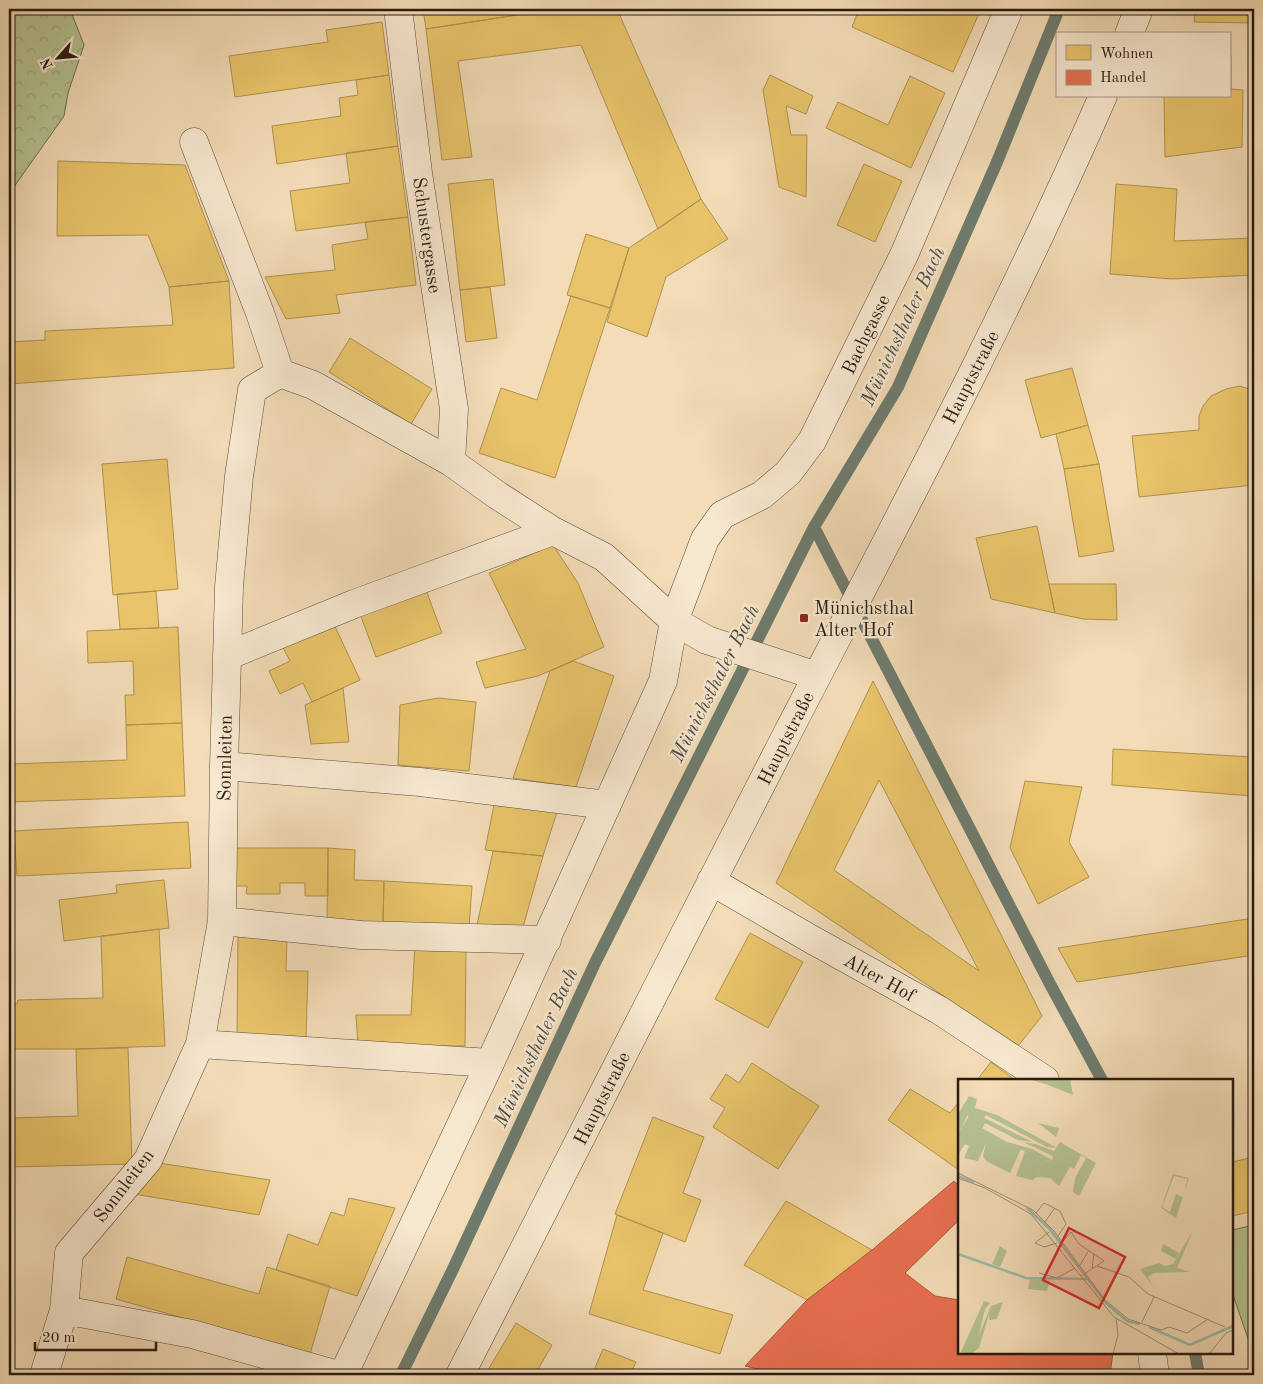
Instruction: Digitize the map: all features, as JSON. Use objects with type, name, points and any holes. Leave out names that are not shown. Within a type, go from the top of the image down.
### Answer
[{"type":"street","name":"Schustergasse","points":[[398,9],[420,182],[454,409],[451,462]]},
{"type":"street","name":"Bachgasse","points":[[674,621],[705,539],[722,515],[762,495],[788,473],[812,441],[904,255],[1009,9]]},
{"type":"street","points":[[1130,32],[1139,9]]},
{"type":"street","name":"Hauptstraße","points":[[460,1375],[711,881],[981,357],[1051,213],[1103,98]]},
{"type":"street","points":[[194,142],[260,313],[280,374],[314,385],[451,462],[497,496],[553,531],[604,557],[674,621],[707,640],[776,661],[817,676]]},
{"type":"street","name":"Sonnleiten","points":[[44,1375],[64,1310],[70,1253],[148,1160],[200,1044],[222,921],[227,656],[238,486],[252,390],[280,374]]},
{"type":"street","points":[[227,656],[354,604],[553,531]]},
{"type":"street","points":[[342,1375],[547,940],[663,681],[674,621]]},
{"type":"street","points":[[224,766],[420,782],[607,805]]},
{"type":"street","name":"Alter Hof","points":[[711,881],[939,1010],[1043,1079]]},
{"type":"street","points":[[222,921],[362,935],[547,940]]},
{"type":"street","points":[[200,1044],[490,1063]]},
{"type":"street","points":[[64,1310],[192,1334],[338,1375]]},
{"type":"street","points":[[1152,1354],[1155,1375]]},
{"type":"green space","points":[[9,9],[70,9],[84,45],[68,93],[64,116],[9,194]]},
{"type":"green space","points":[[1254,1225],[1254,1356],[1233,1295],[1233,1230]]},
{"type":"building: Wohnen","points":[[423,9],[556,9],[426,29]]},
{"type":"building: Wohnen","points":[[556,9],[617,9],[701,199],[658,229],[581,45],[458,61],[472,157],[442,160],[426,29]]},
{"type":"building: Wohnen","points":[[859,9],[981,9],[953,72],[852,27]]},
{"type":"building: Wohnen","points":[[1195,9],[1254,9],[1254,23],[1194,22]]},
{"type":"building: Wohnen","points":[[382,22],[389,75],[235,97],[229,56],[328,42],[326,30]]},
{"type":"building: Wohnen","points":[[1230,55],[1231,55],[1230,89]]},
{"type":"building: Wohnen","points":[[389,75],[398,146],[277,164],[272,126],[341,116],[339,98],[358,95],[356,80]]},
{"type":"building: Wohnen","points":[[770,75],[813,96],[806,114],[786,106],[791,135],[807,135],[806,197],[779,187],[763,90]]},
{"type":"building: Wohnen","points":[[910,76],[945,93],[911,168],[826,128],[838,102],[888,125]]},
{"type":"building: Wohnen","points":[[1230,89],[1243,90],[1242,147],[1165,157],[1164,98],[1230,98]]},
{"type":"building: Wohnen","points":[[398,146],[408,217],[296,231],[290,191],[350,183],[346,153]]},
{"type":"building: Wohnen","points":[[58,161],[185,165],[229,281],[169,287],[148,235],[57,236]]},
{"type":"building: Wohnen","points":[[864,164],[902,181],[875,242],[837,225]]},
{"type":"building: Wohnen","points":[[493,179],[505,285],[460,290],[448,184]]},
{"type":"building: Wohnen","points":[[1116,184],[1177,189],[1174,241],[1254,238],[1254,275],[1172,279],[1110,274]]},
{"type":"building: Wohnen","points":[[701,199],[728,239],[666,277],[647,337],[607,322],[629,248]]},
{"type":"building: Wohnen","points":[[408,217],[416,285],[336,295],[340,313],[286,319],[265,277],[335,270],[332,245],[368,239],[365,222]]},
{"type":"building: Wohnen","points":[[586,234],[629,248],[610,308],[567,295]]},
{"type":"building: Wohnen","points":[[229,281],[234,368],[9,384],[9,342],[45,340],[45,331],[173,325],[169,287]]},
{"type":"building: Wohnen","points":[[490,287],[497,338],[466,342],[460,290]]},
{"type":"building: Wohnen","points":[[571,296],[610,308],[555,478],[479,453],[501,388],[537,400]]},
{"type":"building: Wohnen","points":[[350,338],[432,389],[411,424],[329,372]]},
{"type":"building: Wohnen","points":[[1072,368],[1088,425],[1041,438],[1025,380]]},
{"type":"building: Wohnen","points":[[1240,386],[1254,391],[1254,485],[1139,497],[1132,436],[1199,430],[1199,416],[1203,406],[1211,396],[1226,389]]},
{"type":"building: Wohnen","points":[[1088,425],[1099,464],[1064,469],[1056,434]]},
{"type":"building: Wohnen","points":[[167,459],[178,589],[113,595],[102,464]]},
{"type":"building: Wohnen","points":[[1099,464],[1114,551],[1079,557],[1064,469]]},
{"type":"building: Wohnen","points":[[1037,526],[1055,613],[991,599],[976,538]]},
{"type":"building: Wohnen","points":[[553,545],[578,583],[604,647],[538,676],[485,688],[476,662],[526,649],[489,573]]},
{"type":"building: Wohnen","points":[[1049,584],[1116,584],[1117,620],[1083,619],[1055,613]]},
{"type":"building: Wohnen","points":[[426,590],[442,633],[376,657],[360,614]]},
{"type":"building: Wohnen","points":[[156,591],[159,628],[120,629],[117,594]]},
{"type":"building: Wohnen","points":[[332,620],[360,680],[312,702],[303,683],[280,694],[269,671],[290,661],[281,644]]},
{"type":"building: Wohnen","points":[[178,627],[182,723],[126,725],[125,695],[134,695],[133,661],[88,663],[87,631]]},
{"type":"building: Wohnen","points":[[573,661],[614,676],[576,787],[513,778],[550,671]]},
{"type":"building: Wohnen","points":[[873,681],[1042,1016],[1018,1046],[776,883]],"holes":[[[879,780],[979,971],[834,870]]]},
{"type":"building: Wohnen","points":[[343,688],[349,742],[311,744],[305,705]]},
{"type":"building: Wohnen","points":[[438,698],[476,702],[469,771],[398,765],[400,705]]},
{"type":"building: Wohnen","points":[[182,723],[185,796],[9,802],[9,764],[127,760],[126,725]]},
{"type":"building: Wohnen","points":[[1113,749],[1253,757],[1252,796],[1112,785]]},
{"type":"building: Wohnen","points":[[1025,781],[1082,787],[1069,842],[1089,877],[1038,904],[1010,848]]},
{"type":"building: Wohnen","points":[[1252,782],[1254,782],[1254,821],[1252,796]]},
{"type":"building: Wohnen","points":[[494,805],[557,812],[543,856],[485,850]]},
{"type":"building: Wohnen","points":[[188,822],[191,868],[17,876],[14,831]]},
{"type":"building: Wohnen","points":[[236,848],[328,848],[328,896],[305,896],[305,883],[280,883],[280,894],[246,894],[247,886],[236,886]]},
{"type":"building: Wohnen","points":[[328,848],[355,850],[354,880],[384,881],[383,922],[327,920]]},
{"type":"building: Wohnen","points":[[493,851],[543,856],[523,927],[477,925]]},
{"type":"building: Wohnen","points":[[164,880],[169,928],[64,941],[59,900],[117,893],[116,885]]},
{"type":"building: Wohnen","points":[[384,881],[472,886],[469,928],[383,922]]},
{"type":"building: Wohnen","points":[[1254,918],[1254,955],[1077,982],[1058,948]]},
{"type":"building: Wohnen","points":[[159,929],[165,1046],[9,1049],[9,1004],[17,1004],[18,1000],[103,998],[101,936]]},
{"type":"building: Wohnen","points":[[750,933],[803,962],[768,1028],[715,999]]},
{"type":"building: Wohnen","points":[[238,936],[287,936],[286,971],[308,971],[306,1040],[237,1039]]},
{"type":"building: Wohnen","points":[[415,944],[466,951],[465,1046],[358,1045],[356,1015],[411,1015]]},
{"type":"building: Wohnen","points":[[128,1048],[132,1164],[9,1167],[9,1118],[78,1116],[76,1049]]},
{"type":"building: Wohnen","points":[[991,1062],[1014,1079],[978,1079]]},
{"type":"building: Wohnen","points":[[752,1063],[819,1106],[778,1169],[713,1127],[725,1108],[710,1099],[726,1074],[739,1083]]},
{"type":"building: Wohnen","points":[[910,1089],[950,1113],[958,1103],[958,1169],[888,1120]]},
{"type":"building: Wohnen","points":[[653,1117],[704,1137],[683,1193],[701,1200],[685,1242],[615,1214]]},
{"type":"building: Wohnen","points":[[1254,1157],[1254,1211],[1233,1216],[1233,1162]]},
{"type":"building: Wohnen","points":[[152,1162],[270,1180],[259,1215],[128,1193]]},
{"type":"building: Wohnen","points":[[349,1198],[395,1208],[357,1296],[276,1270],[288,1234],[318,1245],[331,1212],[344,1216]]},
{"type":"building: Wohnen","points":[[786,1201],[872,1250],[807,1300],[744,1265]]},
{"type":"building: Wohnen","points":[[617,1215],[663,1233],[643,1290],[733,1315],[720,1354],[589,1314]]},
{"type":"building: Wohnen","points":[[127,1257],[259,1294],[267,1267],[330,1286],[310,1354],[116,1299]]},
{"type":"building: Wohnen","points":[[516,1323],[552,1345],[536,1373],[539,1375],[485,1375]]},
{"type":"building: Wohnen","points":[[603,1349],[636,1362],[630,1375],[592,1375]]},
{"type":"building: Handel","points":[[954,1181],[958,1185],[958,1221],[905,1273],[935,1296],[958,1300],[958,1354],[1113,1354],[1110,1375],[784,1375],[745,1366],[807,1300],[872,1250]]},
{"type":"waterway","name":"Münichsthaler Bach","points":[[401,1375],[453,1269],[595,963],[814,527],[898,387],[997,162],[1059,9]]},
{"type":"waterway","points":[[814,527],[1050,984],[1101,1079]]},
{"type":"waterway","points":[[1195,1354],[1199,1375]]},
{"type":"place","name":"Münichsthal Alter Hof","points":[[804,618]]}]
